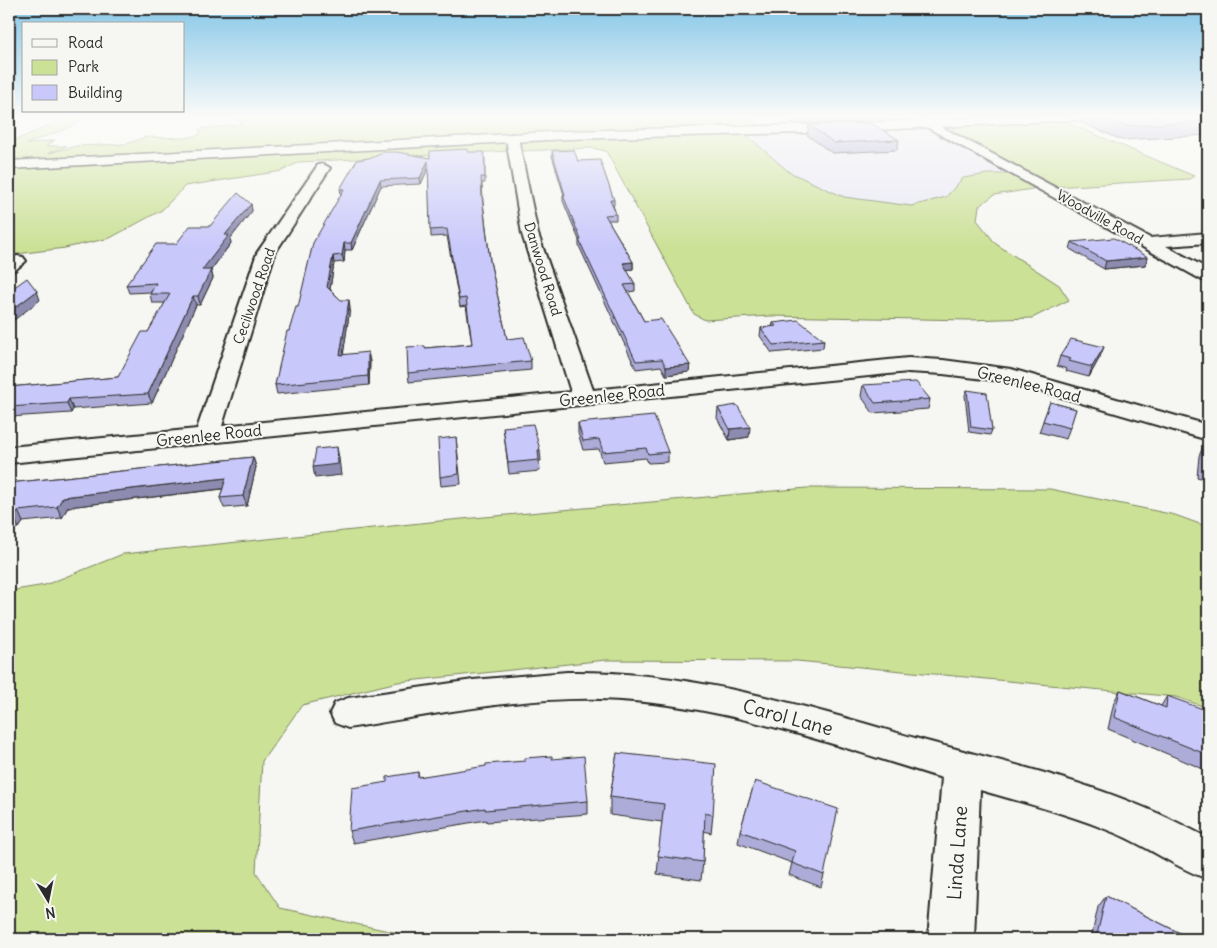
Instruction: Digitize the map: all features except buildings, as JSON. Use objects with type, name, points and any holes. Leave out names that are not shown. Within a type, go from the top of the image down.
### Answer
[{"type":"main road","points":[[9,165],[98,160]]},
{"type":"street","name":"Danwood Road","points":[[516,160],[530,234],[584,398]]},
{"type":"street","name":"Woodville Road","points":[[995,160],[1208,276]]},
{"type":"street","name":"Cecilwood Road","points":[[207,435],[266,253],[323,168]]},
{"type":"street","points":[[1147,243],[1208,238]]},
{"type":"street","name":"Greenlee Road","points":[[9,455],[870,368],[908,366],[943,367],[1010,376],[1208,433]]},
{"type":"street","name":"Carol Lane","points":[[348,714],[539,686],[599,685],[663,690],[730,702],[779,714],[962,766],[1076,801],[1130,820],[1208,859]]},
{"type":"street","name":"Linda Lane","points":[[951,939],[962,766]]},
{"type":"shaded area","points":[[775,160],[988,160],[1014,174],[963,178],[947,197],[911,206],[844,197],[788,172]]},
{"type":"green space","points":[[133,160],[333,160],[299,162],[282,171],[185,186],[162,210],[110,238],[65,248],[9,255],[9,167]]},
{"type":"green space","points":[[611,160],[775,160],[789,172],[844,197],[911,206],[946,197],[963,178],[988,174],[1014,174],[1039,188],[994,195],[979,206],[977,220],[996,244],[1059,285],[1069,300],[1032,318],[969,320],[770,316],[705,320],[694,314]]},
{"type":"green space","points":[[1003,160],[1157,160],[1194,176],[1189,179],[1053,187]]},
{"type":"green space","points":[[807,488],[1050,489],[1175,515],[1208,527],[1208,708],[1176,697],[797,661],[606,660],[398,682],[302,705],[262,761],[256,872],[280,908],[427,939],[9,939],[9,591],[45,585],[123,554],[440,521]]}]
